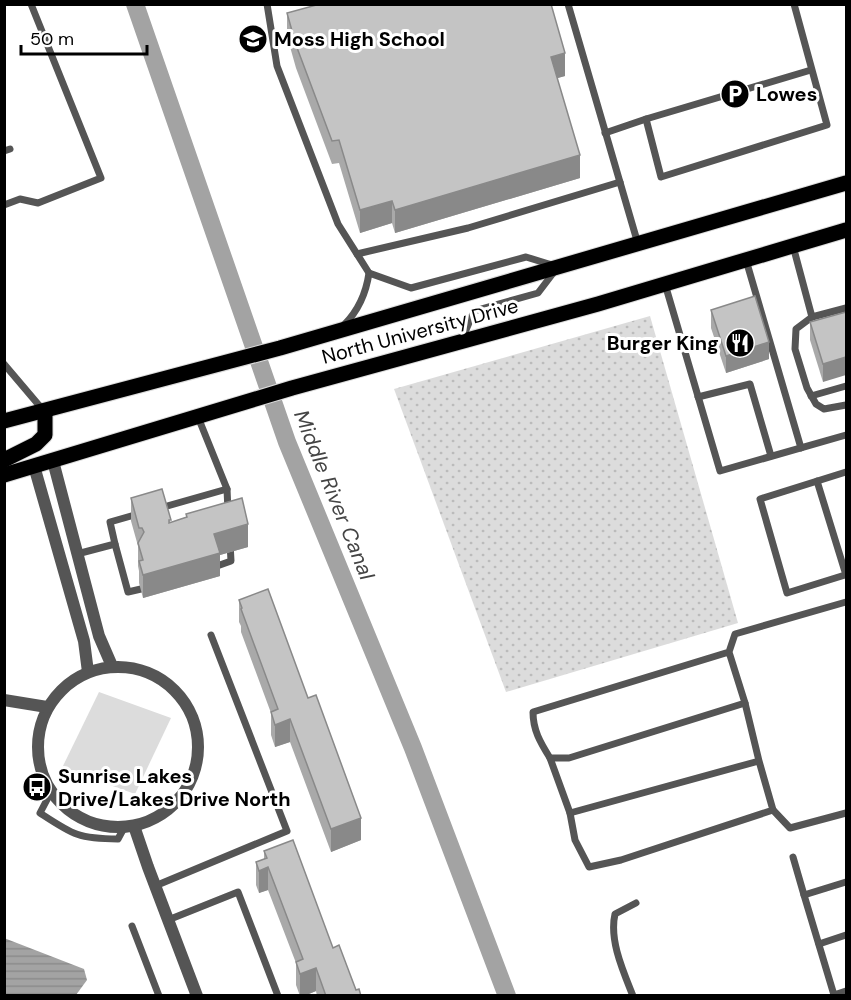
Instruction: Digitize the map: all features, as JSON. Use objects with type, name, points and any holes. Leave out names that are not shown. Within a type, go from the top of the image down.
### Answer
[{"type":"main road","name":"North University Drive","points":[[4,421],[280,348],[846,183]]},
{"type":"main road","name":"North University Drive","points":[[4,475],[292,388],[665,284],[846,230]]},
{"type":"main road","points":[[4,460],[36,444],[45,435],[45,412]]},
{"type":"street","points":[[53,461],[99,636],[112,666]]},
{"type":"street","points":[[34,466],[84,641],[88,672]]},
{"type":"street","points":[[112,666],[132,667],[152,674],[168,684],[182,699],[192,717],[197,736],[198,756],[193,776],[183,793],[162,814],[130,826],[111,827],[87,821],[67,809],[51,792],[41,772],[37,750],[40,728],[48,707],[58,692],[72,680],[88,672],[112,666]]},
{"type":"street","points":[[4,700],[48,707]]},
{"type":"street","points":[[130,826],[197,996]]},
{"type":"lane","points":[[4,205],[20,199],[38,203],[101,178],[32,4]]},
{"type":"lane","points":[[267,4],[277,66],[338,224],[369,273],[411,288],[526,257],[557,267],[538,293],[474,311],[460,341]]},
{"type":"lane","points":[[568,4],[638,244]]},
{"type":"lane","points":[[646,119],[662,177],[827,125],[794,4]]},
{"type":"lane","points":[[605,133],[811,70]]},
{"type":"lane","points":[[357,254],[468,228],[620,182]]},
{"type":"lane","points":[[793,246],[812,317]]},
{"type":"lane","points":[[746,260],[801,448]]},
{"type":"lane","points":[[337,331],[352,316],[366,294],[369,273]]},
{"type":"lane","points":[[665,284],[720,471],[846,435]]},
{"type":"lane","points":[[846,308],[812,317],[796,329],[795,349],[816,404],[824,409],[846,405]]},
{"type":"lane","points":[[4,364],[45,412]]},
{"type":"lane","points":[[698,398],[750,384],[771,456]]},
{"type":"lane","points":[[812,396],[846,386]]},
{"type":"lane","points":[[198,417],[227,489],[229,524]]},
{"type":"lane","points":[[817,481],[846,575],[787,593],[760,499],[817,481],[846,472]]},
{"type":"lane","points":[[156,508],[227,489]]},
{"type":"lane","points":[[141,588],[128,592],[110,522],[145,512]]},
{"type":"lane","points":[[217,566],[231,561],[230,534]]},
{"type":"lane","points":[[76,555],[115,544]]},
{"type":"lane","points":[[846,602],[735,634],[729,652],[773,810],[790,828],[846,813]]},
{"type":"lane","points":[[155,886],[286,831],[211,635]]},
{"type":"lane","points":[[729,652],[533,712],[533,724],[538,741],[550,758],[570,813],[575,840],[589,867],[621,860],[773,810]]},
{"type":"lane","points":[[550,758],[569,758],[745,703]]},
{"type":"lane","points":[[570,813],[759,762]]},
{"type":"lane","points":[[51,792],[40,813],[69,832],[89,839],[118,840],[130,826]]},
{"type":"lane","points":[[794,857],[834,995],[846,991]]},
{"type":"lane","points":[[804,895],[846,882]]},
{"type":"lane","points":[[168,920],[238,892],[278,996]]},
{"type":"lane","points":[[633,996],[621,967],[612,926],[615,914],[636,903]]},
{"type":"lane","points":[[132,926],[159,996]]},
{"type":"lane","points":[[819,944],[846,935]]},
{"type":"shaded area","points":[[650,316],[738,623],[506,692],[394,389]]},
{"type":"shaded area","points":[[99,692],[171,718],[135,794],[62,768]]},
{"type":"shaded area","points":[[4,938],[84,969],[87,980],[76,995],[5,995]]},
{"type":"building","points":[[320,4],[551,4],[565,53],[551,57],[580,155],[395,210],[392,201],[360,210],[339,140],[332,141],[296,45],[287,13]]},
{"type":"building","points":[[755,296],[769,342],[726,356],[711,310]]},
{"type":"building","points":[[846,312],[846,357],[823,364],[810,322]]},
{"type":"building","points":[[162,489],[171,520],[169,523],[187,517],[186,514],[242,498],[248,524],[214,534],[220,553],[143,575],[139,561],[143,560],[138,543],[144,532],[142,528],[139,528],[131,498]]},
{"type":"building","points":[[268,589],[308,698],[316,695],[361,818],[331,829],[290,719],[275,725],[271,712],[278,709],[241,609],[239,600]]},
{"type":"building","points":[[293,840],[333,948],[339,945],[356,990],[359,989],[361,996],[326,996],[316,968],[300,974],[296,962],[303,959],[268,867],[259,871],[256,862],[267,858],[264,851]]},
{"type":"waterway","name":"Middle River Canal","points":[[135,4],[287,442],[413,748],[507,996]]},
{"type":"place","name":"Moss High School","points":[[253,39]]},
{"type":"place","name":"Lowes","points":[[735,94]]},
{"type":"place","name":"Burger King","points":[[740,343]]},
{"type":"place","name":"Sunrise Lakes Drive/Lakes Drive North","points":[[37,787]]}]
